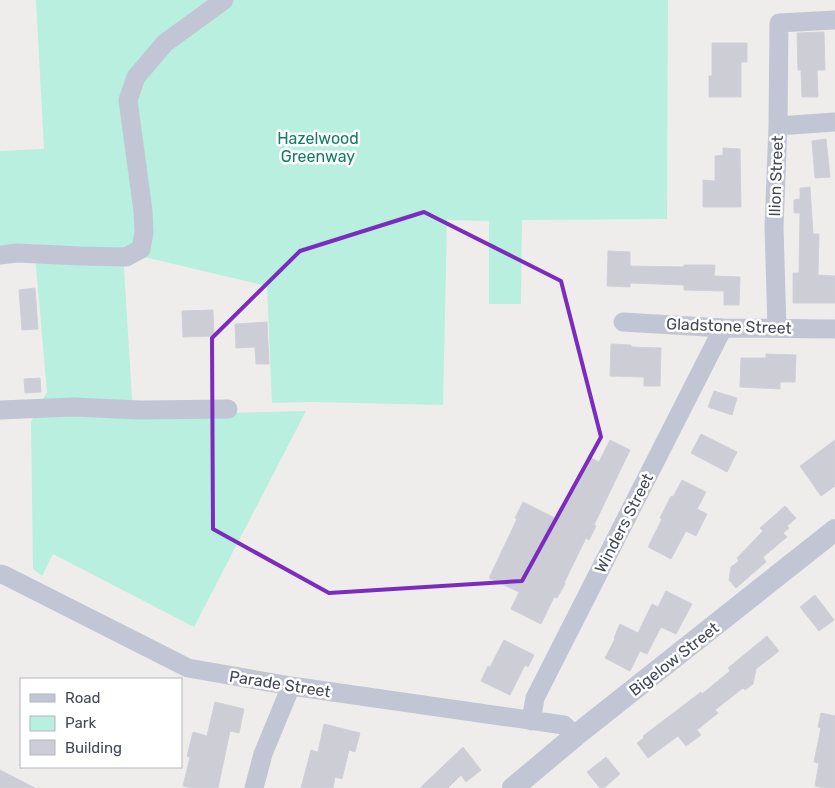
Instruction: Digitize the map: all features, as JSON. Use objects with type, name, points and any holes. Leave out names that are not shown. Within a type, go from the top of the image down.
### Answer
[{"type":"street","points":[[0,255],[18,253],[126,256],[141,249],[144,232],[128,100],[136,77],[165,43],[224,0]]},
{"type":"street","name":"Ilion Street","points":[[776,328],[774,227],[778,126],[779,23],[835,20]]},
{"type":"street","points":[[778,126],[835,122]]},
{"type":"street","name":"Gladstone Street","points":[[623,322],[723,328],[835,329]]},
{"type":"street","name":"Winders Street","points":[[531,721],[535,698],[723,328]]},
{"type":"street","points":[[0,410],[73,407],[141,410],[228,409]]},
{"type":"street","name":"Bigelow Street","points":[[513,788],[575,736],[835,530]]},
{"type":"street","name":"Parade Street","points":[[0,574],[188,668],[291,686],[564,725],[575,736]]},
{"type":"street","points":[[254,788],[263,754],[291,686]]},
{"type":"highlighted area","points":[[424,212],[561,281],[601,437],[522,581],[329,593],[213,529],[212,338],[300,251]]},
{"type":"green space","name":"Hazelwood Greenway","points":[[36,0],[668,0],[667,219],[522,220],[521,304],[489,304],[489,221],[447,220],[443,405],[272,403],[267,286],[123,252],[133,415],[306,411],[194,627],[53,554],[42,576],[33,569],[31,422],[47,392],[34,244],[0,246],[0,151],[44,149]]},
{"type":"building","points":[[824,32],[825,70],[817,70],[818,97],[802,97],[801,70],[798,70],[797,33]]},
{"type":"building","points":[[712,43],[747,43],[747,62],[741,62],[741,97],[709,97],[709,76],[712,76]]},
{"type":"building","points":[[826,139],[830,177],[815,178],[812,141]]},
{"type":"building","points":[[723,148],[740,149],[741,207],[703,207],[703,180],[715,181],[715,156],[723,155]]},
{"type":"building","points":[[810,187],[813,234],[819,234],[818,275],[835,276],[835,303],[793,303],[793,273],[799,273],[800,213],[794,213],[794,200],[800,199],[800,188]]},
{"type":"building","points":[[608,251],[630,252],[630,266],[684,267],[684,265],[715,265],[714,276],[740,277],[739,305],[724,305],[724,291],[684,290],[684,285],[630,283],[630,287],[607,286]]},
{"type":"building","points":[[35,288],[38,329],[22,330],[19,290]]},
{"type":"building","points":[[213,310],[214,336],[183,337],[182,311]]},
{"type":"building","points":[[267,322],[269,364],[256,364],[255,347],[236,348],[235,324]]},
{"type":"building","points":[[611,344],[661,348],[660,386],[644,386],[644,377],[610,376]]},
{"type":"building","points":[[766,354],[796,355],[795,382],[780,382],[780,389],[740,387],[741,358],[766,358]]},
{"type":"building","points":[[40,378],[41,392],[25,393],[24,379]]},
{"type":"building","points":[[714,391],[737,398],[732,415],[708,407]]},
{"type":"building","points":[[701,434],[737,452],[727,472],[691,453]]},
{"type":"building","points":[[610,440],[630,450],[594,525],[596,526],[589,540],[586,538],[565,584],[557,598],[554,597],[541,624],[511,609],[519,592],[489,578],[523,502],[555,518],[576,484],[589,457],[599,462]]},
{"type":"building","points":[[835,440],[835,486],[821,496],[800,466]]},
{"type":"building","points":[[682,480],[706,492],[697,509],[707,514],[696,536],[686,531],[671,559],[648,547],[671,496],[673,497]]},
{"type":"building","points":[[785,506],[796,518],[787,526],[789,528],[783,533],[787,537],[763,557],[766,562],[736,588],[729,580],[731,567],[739,561],[737,558],[763,531],[760,528]]},
{"type":"building","points":[[666,591],[692,604],[676,634],[661,627],[647,654],[640,651],[630,671],[605,658],[620,624],[638,633],[652,604],[658,607]]},
{"type":"building","points":[[815,595],[834,620],[819,631],[800,607]]},
{"type":"building","points":[[767,636],[779,651],[756,669],[753,684],[745,690],[743,688],[715,710],[718,713],[697,730],[701,735],[686,746],[678,736],[648,758],[637,743],[644,738],[643,736],[701,692],[702,694],[730,671],[728,668]]},
{"type":"building","points":[[504,640],[534,655],[528,667],[525,665],[510,695],[481,681]]},
{"type":"building","points":[[215,702],[244,709],[239,733],[230,731],[218,788],[191,788],[183,786],[190,757],[187,756],[193,732],[207,736]]},
{"type":"building","points":[[821,713],[835,716],[835,788],[815,786],[819,763],[814,762],[821,728],[818,727]]},
{"type":"building","points":[[324,724],[360,733],[355,752],[349,750],[342,779],[335,777],[333,788],[301,788],[311,750],[318,752]]},
{"type":"building","points":[[463,747],[481,770],[466,782],[461,775],[448,788],[420,788]]},
{"type":"building","points":[[606,757],[620,774],[604,788],[600,788],[587,772]]},
{"type":"building","points":[[0,770],[35,788],[0,788]]}]
